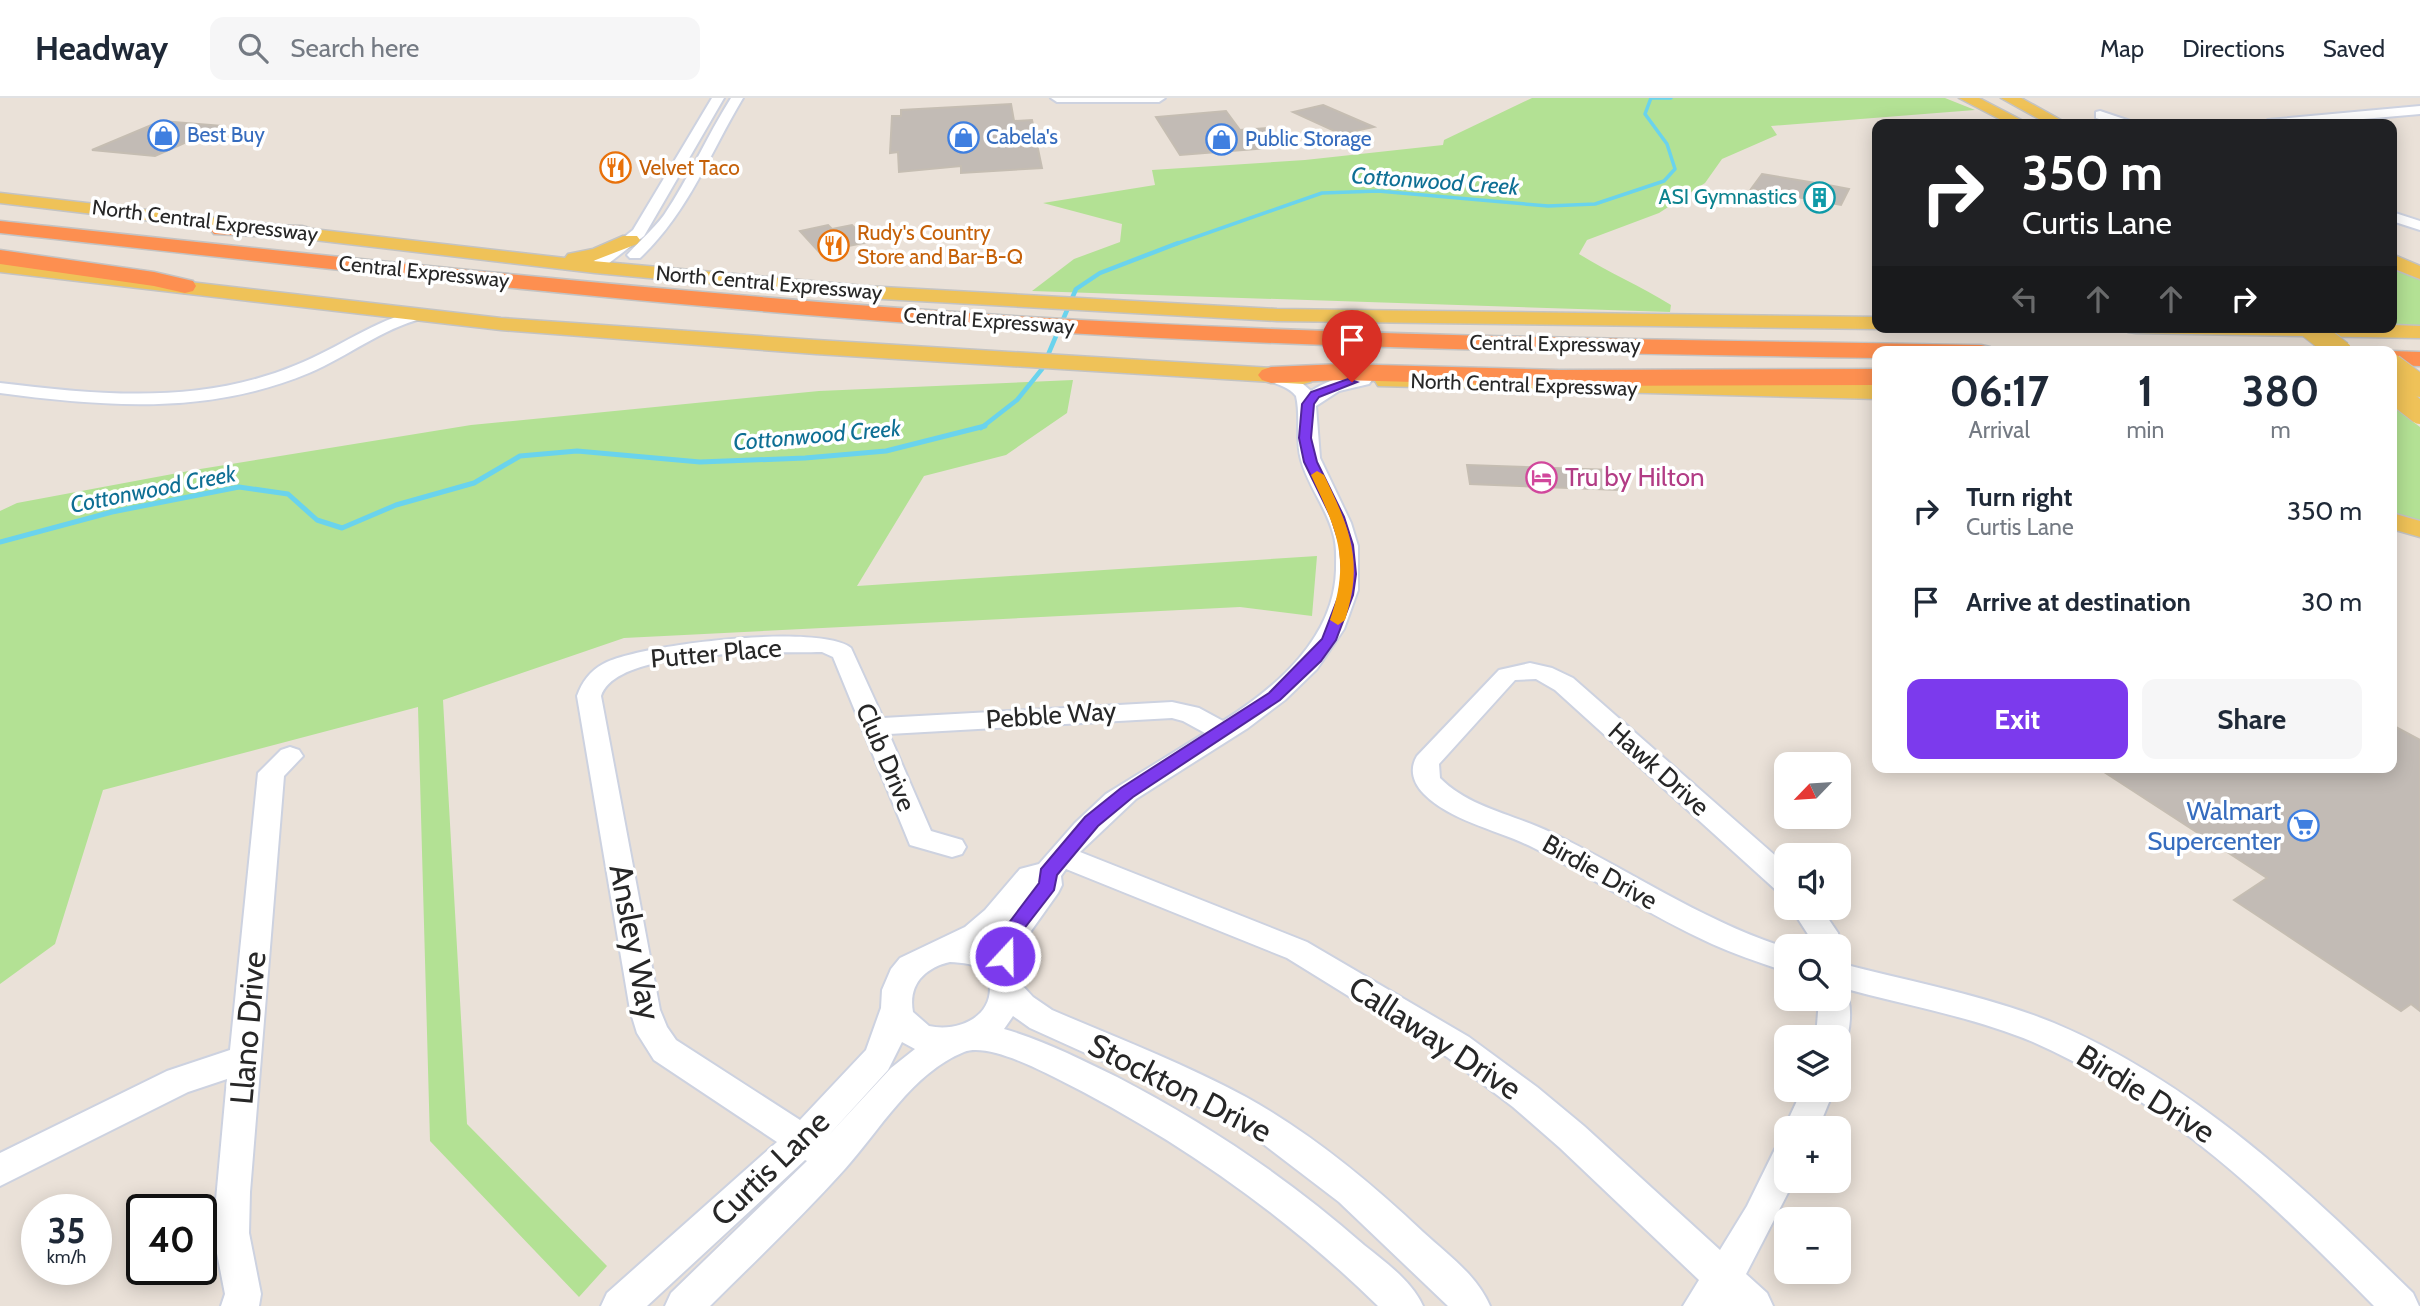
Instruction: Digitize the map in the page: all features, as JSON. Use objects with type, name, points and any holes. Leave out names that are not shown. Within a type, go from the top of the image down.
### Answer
[{"type":"highway","points":[[0,212],[221,230],[302,232]]},
{"type":"highway","name":"Central Expressway","points":[[0,227],[573,287],[994,327]]},
{"type":"highway","name":"Central Expressway","points":[[0,240],[590,304],[801,321],[994,327],[1126,326],[1569,345],[1872,350]]},
{"type":"highway","points":[[0,257],[155,279],[185,286]]},
{"type":"highway","points":[[1486,318],[1907,339],[1937,346]]},
{"type":"highway","name":"Central Expressway","points":[[1126,326],[1464,357],[1872,366]]},
{"type":"highway","points":[[2397,358],[2420,359]]},
{"type":"highway","points":[[1271,375],[1341,372],[1559,378],[1872,377]]},
{"type":"highway","points":[[2397,374],[2420,375]]},
{"type":"main road","points":[[1967,98],[2011,119]]},
{"type":"main road","points":[[2009,98],[2050,119]]},
{"type":"main road","name":"North Central Expressway","points":[[0,198],[595,267],[828,289],[1004,300],[1126,326],[1277,315],[1872,323]]},
{"type":"main road","points":[[541,261],[598,254],[630,240]]},
{"type":"main road","points":[[2397,262],[2420,273]]},
{"type":"main road","name":"North Central Expressway","points":[[0,266],[418,315],[707,340],[1363,380],[1564,387],[1872,392]]},
{"type":"main road","points":[[2397,332],[2420,332]]},
{"type":"main road","points":[[2317,333],[2333,346]]},
{"type":"main road","points":[[2349,333],[2366,346]]},
{"type":"main road","points":[[2397,369],[2420,386]]},
{"type":"main road","points":[[2397,395],[2420,413]]},
{"type":"main road","points":[[2397,401],[2420,401]]},
{"type":"main road","points":[[2397,522],[2420,528]]},
{"type":"street","points":[[595,267],[639,233],[718,98]]},
{"type":"street","points":[[617,269],[650,243],[666,224],[737,98]]},
{"type":"street","points":[[1058,98],[1159,98]]},
{"type":"street","points":[[2324,119],[2420,110]]},
{"type":"street","points":[[2403,112],[2420,121]]},
{"type":"street","points":[[2100,115],[2112,119]]},
{"type":"street","points":[[2397,218],[2420,226]]},
{"type":"street","points":[[0,376],[131,393],[205,388],[259,376],[324,351],[368,323],[371,316],[364,308]]},
{"type":"street","points":[[0,388],[113,402],[202,397],[272,380],[302,369],[337,353],[381,325],[418,315]]},
{"type":"street","points":[[1054,865],[1048,885],[1011,932],[1005,956],[1006,1002],[992,1022],[963,1038],[933,1041],[908,1030],[895,1011],[897,988],[912,967],[923,958],[950,950],[973,939],[991,925],[1030,876],[1054,865],[1105,809],[1275,697],[1329,640],[1346,595],[1349,574],[1346,545],[1338,517],[1311,462],[1305,438],[1308,404],[1303,389],[1296,382],[1271,375]]},
{"type":"street","points":[[1308,404],[1315,394],[1363,380]]},
{"type":"street","name":"Putter Place","points":[[599,677],[630,661],[667,654],[730,648],[822,645],[837,648]]},
{"type":"street","name":"Club Drive","points":[[837,648],[843,653],[920,838],[952,847]]},
{"type":"street","name":"Birdie Drive","points":[[1524,670],[1515,671],[1502,679],[1432,753],[1424,772],[1428,782],[1449,799],[1544,840],[1684,918],[1731,940],[1774,955]]},
{"type":"street","name":"Hawk Drive","points":[[1524,670],[1544,672],[1564,684],[1774,871]]},
{"type":"street","name":"Ansley Way","points":[[599,677],[589,696],[645,1010],[653,1033],[666,1050],[832,1159]]},
{"type":"street","name":"Pebble Way","points":[[873,727],[1172,710],[1190,713],[1223,732]]},
{"type":"street","name":"Llano Drive","points":[[240,1306],[243,1294],[231,1233],[271,773],[290,756]]},
{"type":"street","name":"Callaway Drive","points":[[1054,865],[1297,950],[1458,1047],[1563,1129],[1754,1306]]},
{"type":"street","points":[[950,950],[973,951],[989,957],[1003,970],[1007,985]]},
{"type":"street","name":"Birdie Drive","points":[[1851,979],[1889,990],[1947,1000],[1990,1014],[2043,1033],[2104,1062],[2177,1108],[2270,1181],[2400,1306]]},
{"type":"street","name":"Stockton Drive","points":[[1007,985],[1022,1006],[1041,1019],[1237,1109],[1298,1150],[1357,1195],[1458,1289],[1471,1306]]},
{"type":"street","name":"Curtis Lane","points":[[620,1306],[802,1141],[877,1060],[889,1035],[895,1011]]},
{"type":"street","name":"Curtis Lane","points":[[684,1306],[832,1159],[904,1074],[929,1054],[963,1038]]},
{"type":"street","name":"Stockton Drive","points":[[963,1038],[996,1039],[1020,1045],[1115,1092],[1217,1152],[1292,1205],[1347,1251],[1404,1306]]},
{"type":"street","points":[[0,1170],[178,1082],[245,1059]]},
{"type":"street","points":[[1702,1306],[1753,1234],[1774,1188]]},
{"type":"green space","points":[[1532,98],[1945,98],[1975,110],[1771,126],[1777,135],[1722,159],[1705,183],[1659,213],[1587,240],[1579,254],[1671,305],[1670,312],[1032,291],[1074,259],[1120,242],[1122,224],[1043,203],[1155,185],[1152,170],[1305,160],[1443,145],[1444,140]]},
{"type":"green space","points":[[2397,266],[2420,278],[2420,327],[2397,327]]},
{"type":"green space","points":[[1073,380],[1067,413],[1006,455],[924,476],[857,586],[1317,556],[1312,616],[1240,607],[624,638],[443,700],[467,1124],[607,1266],[579,1297],[430,1141],[418,707],[103,790],[55,944],[0,984],[0,511],[17,503],[194,470],[471,425],[819,391]]},
{"type":"green space","points":[[2397,410],[2420,427],[2420,522],[2397,515]]},
{"type":"building","name":"Cabela's","points":[[1011,104],[1014,121],[1032,120],[1042,168],[961,173],[961,166],[899,172],[898,152],[890,153],[892,116],[901,116],[901,110]]},
{"type":"building","points":[[1323,105],[1374,127],[1341,134],[1293,112]]},
{"type":"building","name":"Public Storage","points":[[1226,111],[1240,130],[1268,128],[1281,147],[1180,155],[1156,117]]},
{"type":"building","name":"Best Buy","points":[[161,121],[223,126],[155,156],[92,150]]},
{"type":"building","name":"ASI Gymnastics","points":[[1762,174],[1849,189],[1841,205],[1751,189]]},
{"type":"building","name":"Rudy's Country Store and Bar-B-Q","points":[[828,225],[832,229],[852,225],[869,242],[819,252],[800,231]]},
{"type":"building","name":"Tru by Hilton","points":[[1467,465],[1613,470],[1619,490],[1470,484]]},
{"type":"building","name":"Walmart Supercenter","points":[[2397,728],[2420,740],[2420,1011],[2411,1004],[2401,1011],[2234,900],[2267,878],[2106,773],[2397,773]]},
{"type":"waterway","name":"Cottonwood Creek","points":[[1173,245],[1322,193],[1378,191],[1548,206],[1595,204],[1664,181],[1675,169],[1667,144],[1645,114],[1651,98],[1671,98]]},
{"type":"waterway","name":"Cottonwood Creek","points":[[983,427],[1017,400],[1042,369],[1076,289],[1100,273],[1178,243]]},
{"type":"waterway","name":"Cottonwood Creek","points":[[0,542],[112,512],[239,487],[288,494],[317,520],[342,528],[396,505],[474,483],[520,456],[577,451],[700,462],[805,458],[886,451],[983,427]]},
{"type":"slow traffic","points":[[1317,475],[1338,517],[1346,545],[1349,574],[1338,620]]},
{"type":"place","name":"Best Buy","points":[[164,135]]},
{"type":"place","name":"Cabela's","points":[[963,137]]},
{"type":"place","name":"Public Storage","points":[[1222,139]]},
{"type":"place","name":"Velvet Taco","points":[[616,168]]},
{"type":"place","name":"ASI Gymnastics","points":[[1820,197]]},
{"type":"place","name":"Rudy's Country Store and Bar-B-Q","points":[[834,245]]},
{"type":"place","name":"Tru by Hilton","points":[[1542,477]]},
{"type":"place","name":"Walmart Supercenter","points":[[2304,826]]},
{"type":"route","points":[[1005,956],[1011,932],[1048,885],[1047,874],[1091,822],[1127,792],[1275,697],[1329,640],[1339,619],[1349,574],[1346,545],[1338,517],[1311,462],[1305,438],[1308,404],[1315,394],[1352,382]]}]
